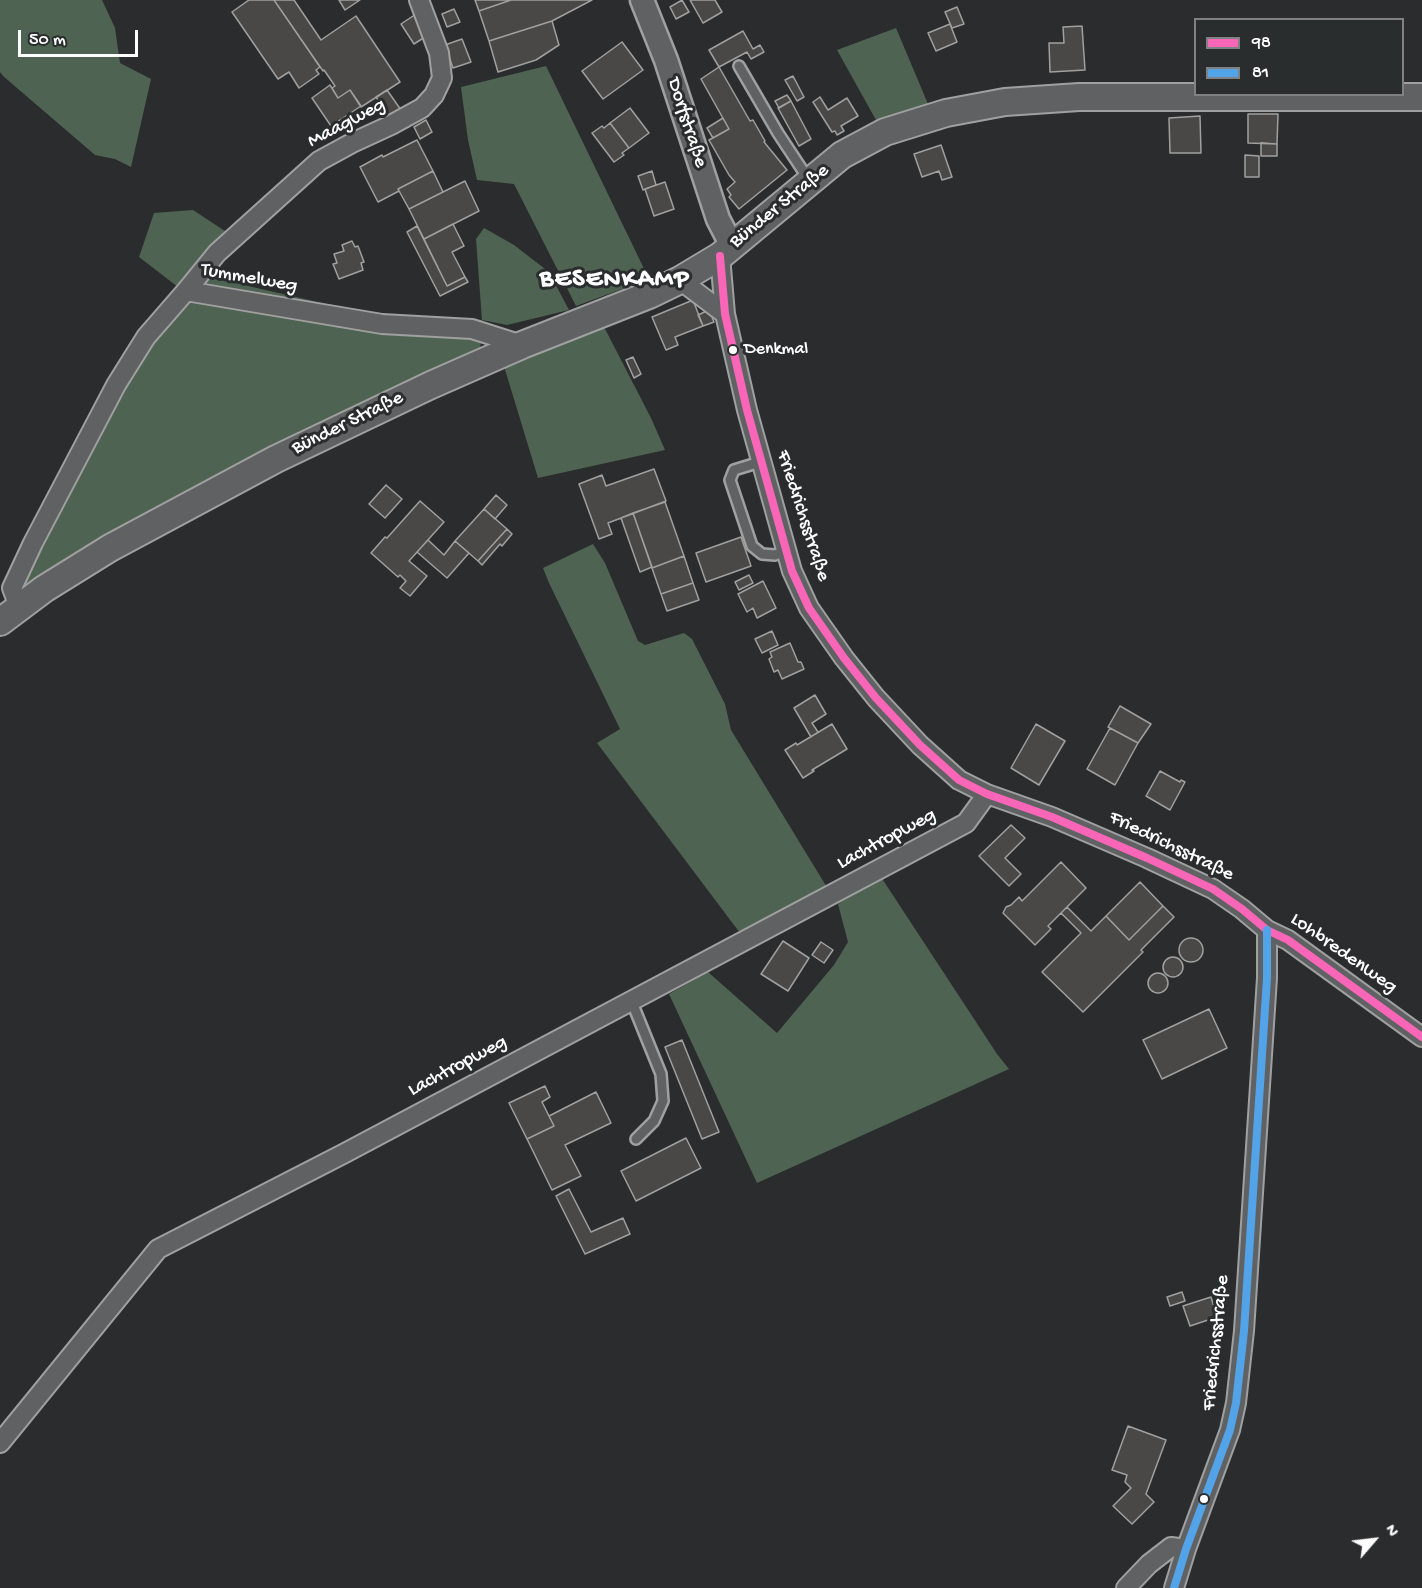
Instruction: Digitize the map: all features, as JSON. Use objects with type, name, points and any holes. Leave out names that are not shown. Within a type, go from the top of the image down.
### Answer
[{"type":"main road","name":"Bünder Straße","points":[[9,614],[110,548],[276,459],[431,385],[522,345],[649,296],[680,280],[726,251],[842,155],[885,132],[946,113],[1005,102],[1079,97],[1422,97]]},
{"type":"street","name":"Maagweg","points":[[186,291],[217,253],[319,161],[422,108],[434,95],[442,78],[439,53],[419,0]]},
{"type":"street","name":"Dorfstraße","points":[[642,0],[666,60],[718,219],[726,251]]},
{"type":"street","name":"Friedrichsstraße","points":[[726,251],[725,314],[760,462],[792,571],[809,608],[844,658],[876,698],[920,746],[959,780],[987,794],[1052,817],[1213,889],[1267,930],[1267,978],[1244,1331],[1236,1403],[1230,1430],[1174,1588]]},
{"type":"street","points":[[680,280],[725,314]]},
{"type":"street","name":"Tummelweg","points":[[9,614],[12,588],[33,543],[116,385],[146,337],[186,291],[382,324],[472,329],[522,345]]},
{"type":"street","name":"Lachtropweg","points":[[0,1443],[158,1250],[966,823],[987,794]]},
{"type":"street","name":"Lohbredenweg","points":[[1267,930],[1288,940],[1422,1038]]},
{"type":"street","points":[[1126,1588],[1149,1564],[1171,1546],[1186,1549]]},
{"type":"lane","points":[[739,66],[810,182]]},
{"type":"lane","points":[[760,462],[734,470],[730,480],[752,546],[762,554],[775,555],[786,551]]},
{"type":"lane","points":[[630,1000],[661,1074],[663,1101],[654,1122],[636,1139]]},
{"type":"green space","points":[[0,0],[102,0],[115,28],[120,63],[151,79],[131,167],[115,159],[95,155],[3,76],[0,72]]},
{"type":"green space","points":[[896,28],[928,104],[876,120],[837,50]]},
{"type":"green space","points":[[546,66],[649,279],[576,306],[514,184],[477,180],[468,140],[461,87]]},
{"type":"green space","points":[[193,210],[231,235],[205,276],[361,312],[454,321],[482,320],[480,353],[40,581],[17,588],[50,495],[104,385],[178,287],[139,257],[154,213]]},
{"type":"green space","points":[[484,228],[514,245],[549,272],[569,310],[507,325],[482,320],[476,239]]},
{"type":"green space","points":[[603,325],[665,450],[538,478],[503,363]]},
{"type":"green space","points":[[593,544],[605,563],[638,641],[645,645],[684,633],[692,639],[725,704],[731,730],[828,889],[740,933],[597,743],[620,729],[543,568]]},
{"type":"green space","points":[[881,877],[1009,1069],[757,1183],[669,994],[708,972],[777,1033],[834,965],[848,942],[838,904]]},
{"type":"building","points":[[249,0],[274,0],[320,67],[316,70],[319,74],[299,88],[289,72],[278,79],[232,12]]},
{"type":"building","points":[[274,0],[294,0],[321,40],[356,16],[400,82],[361,107],[350,90],[338,98],[332,88],[335,86]]},
{"type":"building","points":[[339,0],[360,0],[345,10]]},
{"type":"building","points":[[475,0],[511,0],[479,11]]},
{"type":"building","points":[[511,0],[592,0],[552,21],[489,41],[479,11]]},
{"type":"building","points":[[682,0],[689,12],[676,19],[670,7]]},
{"type":"building","points":[[690,0],[715,0],[722,12],[703,23]]},
{"type":"building","points":[[957,7],[964,24],[952,28],[945,12]]},
{"type":"building","points":[[454,9],[460,22],[447,27],[442,14]]},
{"type":"building","points":[[416,14],[425,37],[414,44],[401,24]]},
{"type":"building","points":[[552,21],[559,45],[536,60],[498,72],[489,41]]},
{"type":"building","points":[[950,24],[957,42],[936,51],[928,33]]},
{"type":"building","points":[[1082,26],[1085,70],[1050,72],[1049,43],[1064,43],[1063,27]]},
{"type":"building","points":[[743,31],[753,49],[760,45],[764,52],[751,59],[747,52],[719,67],[709,50]]},
{"type":"building","points":[[462,39],[471,62],[453,68],[445,45]]},
{"type":"building","points":[[622,42],[643,70],[603,99],[582,71]]},
{"type":"building","points":[[719,67],[750,121],[753,120],[764,142],[787,170],[739,209],[729,197],[731,195],[727,189],[735,182],[709,140],[729,129],[701,79]]},
{"type":"building","points":[[793,76],[804,97],[797,101],[785,80]]},
{"type":"building","points":[[330,85],[338,98],[350,90],[361,106],[331,126],[312,98]]},
{"type":"building","points":[[387,90],[401,110],[389,117],[376,97]]},
{"type":"building","points":[[787,95],[791,101],[779,108],[775,101]]},
{"type":"building","points":[[820,97],[828,110],[847,98],[858,116],[841,126],[844,131],[837,135],[835,131],[832,132],[813,102]]},
{"type":"building","points":[[791,101],[811,139],[799,146],[778,108]]},
{"type":"building","points":[[630,108],[649,133],[629,148],[610,123]]},
{"type":"building","points":[[1248,114],[1278,114],[1277,144],[1248,143]]},
{"type":"building","points":[[1200,116],[1201,153],[1170,153],[1169,118]]},
{"type":"building","points":[[723,118],[729,129],[713,138],[707,128]]},
{"type":"building","points":[[426,120],[432,132],[420,139],[414,127]]},
{"type":"building","points":[[610,123],[629,148],[614,162],[592,133]]},
{"type":"building","points":[[417,140],[433,171],[378,202],[360,167]]},
{"type":"building","points":[[1261,143],[1277,144],[1277,156],[1261,156]]},
{"type":"building","points":[[941,145],[952,177],[942,180],[939,171],[922,177],[914,154]]},
{"type":"building","points":[[1245,155],[1259,156],[1259,177],[1245,177]]},
{"type":"building","points":[[433,171],[443,192],[409,209],[398,189]]},
{"type":"building","points":[[652,171],[656,185],[643,190],[638,176]]},
{"type":"building","points":[[465,181],[479,211],[424,239],[409,209]]},
{"type":"building","points":[[665,182],[674,209],[654,216],[645,189]]},
{"type":"building","points":[[453,224],[464,246],[452,252],[465,277],[447,286],[424,239]]},
{"type":"building","points":[[417,226],[447,286],[465,277],[468,282],[440,296],[407,232]]},
{"type":"building","points":[[352,241],[355,247],[358,246],[364,262],[361,263],[363,270],[339,279],[333,264],[337,263],[334,254],[344,251],[342,245]]},
{"type":"building","points":[[693,300],[703,326],[675,337],[678,345],[666,350],[652,317]]},
{"type":"building","points":[[709,310],[714,322],[703,326],[698,315]]},
{"type":"building","points":[[633,357],[641,374],[634,378],[626,360]]},
{"type":"building","points":[[654,469],[666,501],[608,523],[612,534],[599,539],[579,484],[602,475],[606,486]]},
{"type":"building","points":[[386,485],[402,499],[385,518],[369,504]]},
{"type":"building","points":[[496,495],[507,505],[495,519],[484,509]]},
{"type":"building","points":[[420,501],[444,522],[409,561],[427,576],[410,596],[400,588],[406,581],[400,575],[398,577],[371,553]]},
{"type":"building","points":[[665,502],[684,556],[652,568],[633,513]]},
{"type":"building","points":[[484,509],[507,529],[478,561],[455,541]]},
{"type":"building","points":[[633,513],[652,567],[640,572],[621,518]]},
{"type":"building","points":[[507,529],[512,534],[482,565],[478,561]]},
{"type":"building","points":[[741,537],[751,566],[706,582],[696,553]]},
{"type":"building","points":[[428,540],[444,555],[455,541],[469,553],[447,578],[417,552]]},
{"type":"building","points":[[684,556],[693,583],[661,594],[652,568]]},
{"type":"building","points":[[749,575],[753,583],[739,590],[735,582]]},
{"type":"building","points":[[763,581],[776,608],[757,618],[753,608],[747,612],[738,594]]},
{"type":"building","points":[[693,583],[699,600],[667,611],[661,594]]},
{"type":"building","points":[[772,631],[778,645],[762,653],[755,639]]},
{"type":"building","points":[[790,643],[798,662],[801,662],[804,669],[782,679],[778,670],[774,672],[769,659],[772,657],[770,652]]},
{"type":"building","points":[[815,695],[826,714],[812,723],[818,732],[811,737],[794,708]]},
{"type":"building","points":[[1120,706],[1151,724],[1138,743],[1108,727]]},
{"type":"building","points":[[832,724],[847,749],[803,778],[785,750]]},
{"type":"building","points":[[1036,724],[1065,741],[1039,785],[1011,768]]},
{"type":"building","points":[[1110,728],[1138,743],[1115,785],[1087,769]]},
{"type":"building","points":[[1160,771],[1180,782],[1181,780],[1185,782],[1170,810],[1146,796]]},
{"type":"building","points":[[1011,825],[1025,838],[1005,858],[1021,874],[1009,886],[979,856]]},
{"type":"building","points":[[1061,862],[1086,888],[1048,926],[1051,929],[1035,945],[1003,913],[1006,907],[1019,897],[1022,901]]},
{"type":"building","points":[[1140,882],[1163,906],[1129,940],[1106,916]]},
{"type":"building","points":[[1163,906],[1174,917],[1141,950],[1143,952],[1083,1012],[1042,972],[1081,933],[1061,913],[1067,907],[1091,931],[1106,916],[1129,940]]},
{"type":"building","points":[[1191,938],[1200,941],[1203,950],[1200,959],[1191,962],[1182,959],[1179,950],[1182,941]]},
{"type":"building","points":[[783,941],[809,958],[788,991],[761,974]]},
{"type":"building","points":[[821,942],[833,950],[824,963],[812,955]]},
{"type":"building","points":[[1173,957],[1180,960],[1183,967],[1180,974],[1173,977],[1166,974],[1163,967],[1166,960]]},
{"type":"building","points":[[1158,973],[1165,976],[1168,983],[1165,990],[1158,993],[1151,990],[1148,983],[1151,976]]},
{"type":"building","points":[[1209,1009],[1227,1048],[1162,1079],[1143,1040]]},
{"type":"building","points":[[682,1040],[719,1132],[702,1139],[665,1047]]},
{"type":"building","points":[[545,1086],[550,1097],[542,1102],[554,1126],[527,1139],[509,1103]]},
{"type":"building","points":[[596,1092],[611,1123],[565,1145],[581,1176],[552,1190],[527,1139],[554,1126],[549,1116]]},
{"type":"building","points":[[686,1138],[701,1168],[636,1201],[621,1171]]},
{"type":"building","points":[[569,1189],[591,1232],[623,1218],[630,1234],[585,1254],[556,1196]]},
{"type":"building","points":[[1182,1292],[1185,1301],[1170,1306],[1167,1297]]},
{"type":"building","points":[[1211,1297],[1217,1317],[1190,1326],[1183,1306]]},
{"type":"building","points":[[1128,1426],[1166,1440],[1146,1494],[1154,1502],[1132,1524],[1113,1506],[1131,1488],[1125,1482],[1127,1475],[1112,1470]]},
{"type":"transit line","name":"98","points":[[720,256],[725,314],[747,410],[792,571],[809,608],[876,698],[920,745],[959,780],[987,794],[1052,817],[1213,889],[1267,930],[1288,940],[1422,1037]]},
{"type":"transit line","name":"81","points":[[1174,1588],[1230,1430],[1236,1403],[1244,1331],[1267,978],[1267,930]]},
{"type":"place","name":"Denkmal","points":[[733,350]]},
{"type":"district","name":"BESENKAMP","points":[[615,281]]}]
